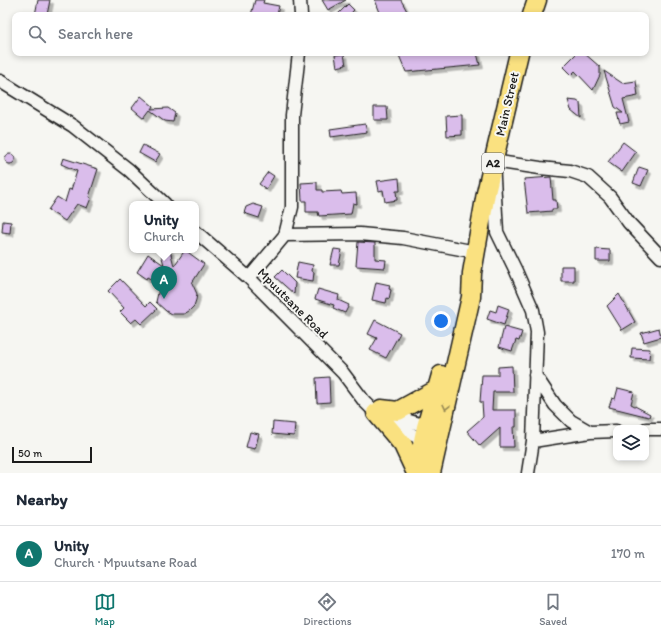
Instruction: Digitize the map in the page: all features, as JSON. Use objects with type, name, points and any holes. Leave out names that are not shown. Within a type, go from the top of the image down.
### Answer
[{"type":"highway","points":[[533,12],[537,0]]},
{"type":"highway","name":"Main Street","points":[[432,435],[470,297],[472,273],[486,194],[518,56]]},
{"type":"highway","name":"Main Street","points":[[432,435],[438,389],[461,295],[472,273]]},
{"type":"highway","points":[[374,408],[398,411],[438,389]]},
{"type":"highway","points":[[374,408],[403,445],[416,473]]},
{"type":"highway","name":"A2","points":[[416,473],[432,435]]},
{"type":"highway","name":"A2","points":[[431,473],[432,435]]},
{"type":"street","points":[[300,0],[301,12]]},
{"type":"street","points":[[248,278],[285,235],[292,207],[292,115],[299,56]]},
{"type":"street","points":[[0,81],[73,126],[129,170],[162,201]]},
{"type":"street","points":[[528,473],[533,441],[537,332],[533,310],[516,270],[497,232],[493,161],[570,171],[588,177],[610,196],[629,223],[661,257]]},
{"type":"street","points":[[285,235],[360,234],[403,238],[476,252]]},
{"type":"street","name":"Mpuutsane Road","points":[[199,235],[248,278],[343,373],[374,408],[399,418],[432,435]]},
{"type":"street","points":[[535,375],[555,406],[571,421],[590,432]]},
{"type":"street","points":[[649,429],[661,429]]},
{"type":"street","points":[[533,441],[590,432],[613,431]]},
{"type":"building","points":[[38,0],[50,0],[48,12],[36,12]]},
{"type":"building","points":[[255,0],[264,0],[263,3],[279,6],[278,12],[252,12]]},
{"type":"building","points":[[322,0],[346,0],[328,10]]},
{"type":"building","points":[[375,0],[401,0],[407,12],[380,12]]},
{"type":"building","points":[[348,4],[354,10],[352,12],[340,12]]},
{"type":"building","points":[[335,56],[344,56],[346,65],[337,67]]},
{"type":"building","points":[[399,56],[478,56],[480,65],[406,72]]},
{"type":"building","points":[[574,56],[587,56],[600,67],[600,75],[593,90],[575,71],[571,75],[563,67]]},
{"type":"building","points":[[604,71],[622,83],[636,81],[638,96],[623,99],[629,122],[620,124],[617,113],[623,113],[615,107]]},
{"type":"building","points":[[141,96],[153,106],[151,109],[168,108],[175,113],[173,122],[165,121],[150,110],[144,118],[132,108]]},
{"type":"building","points":[[568,100],[577,101],[580,103],[581,118],[571,110]]},
{"type":"building","points":[[374,107],[387,107],[388,120],[374,120]]},
{"type":"building","points":[[462,115],[462,135],[447,136],[446,116]]},
{"type":"building","points":[[365,124],[367,132],[331,137],[330,129]]},
{"type":"building","points":[[623,142],[636,152],[622,172],[608,162]]},
{"type":"building","points":[[143,145],[160,154],[155,162],[139,153]]},
{"type":"building","points":[[8,154],[12,154],[14,155],[14,163],[8,164],[5,161],[5,157]]},
{"type":"building","points":[[63,158],[98,169],[87,208],[77,204],[65,221],[48,210],[57,197],[65,202],[69,189],[71,190],[77,171],[61,164]]},
{"type":"building","points":[[639,167],[648,170],[641,186],[633,183]]},
{"type":"building","points":[[268,172],[274,176],[266,189],[259,184]]},
{"type":"building","points":[[551,177],[553,200],[556,200],[557,209],[552,209],[552,211],[528,213],[524,179]]},
{"type":"building","points":[[399,178],[400,191],[396,191],[397,200],[385,202],[383,190],[379,191],[377,181]]},
{"type":"building","points":[[317,182],[317,190],[322,190],[322,192],[341,191],[342,194],[356,193],[357,204],[353,203],[351,214],[319,216],[318,212],[306,212],[306,201],[302,201],[301,183]]},
{"type":"building","points":[[253,204],[263,207],[259,218],[244,213],[246,207]]},
{"type":"building","points":[[3,221],[11,222],[10,233],[2,232]]},
{"type":"building","points":[[358,242],[375,243],[375,259],[386,260],[385,268],[356,266]]},
{"type":"building","points":[[334,249],[342,250],[339,265],[330,265]]},
{"type":"building","points":[[596,249],[610,250],[610,261],[596,261]]},
{"type":"building","points":[[161,253],[171,253],[174,266],[183,253],[189,253],[204,264],[192,283],[197,294],[194,306],[184,314],[171,314],[166,311],[156,302],[160,284],[148,277],[147,279],[137,272],[148,254],[164,265]]},
{"type":"building","points":[[298,262],[313,265],[313,281],[295,278]]},
{"type":"building","points":[[561,266],[574,266],[574,281],[561,281]]},
{"type":"building","points":[[282,270],[295,283],[294,294],[275,277]]},
{"type":"building","points":[[120,279],[146,306],[150,302],[157,309],[141,324],[136,319],[131,323],[120,312],[124,308],[108,291]]},
{"type":"building","points":[[376,282],[390,285],[389,289],[391,290],[389,299],[387,298],[386,303],[372,300]]},
{"type":"building","points":[[318,289],[339,295],[338,300],[349,305],[345,313],[333,308],[334,305],[315,299]]},
{"type":"building","points":[[619,294],[635,322],[622,330],[607,306]]},
{"type":"building","points":[[498,305],[509,309],[504,325],[487,319],[490,310],[496,312]]},
{"type":"building","points":[[375,320],[400,333],[386,358],[370,350],[377,338],[368,334]]},
{"type":"building","points":[[504,327],[522,332],[519,341],[516,340],[512,351],[499,347]]},
{"type":"building","points":[[659,328],[661,337],[644,342],[641,333]]},
{"type":"building","points":[[632,348],[650,349],[649,359],[631,358]]},
{"type":"building","points":[[512,366],[513,392],[493,392],[492,410],[516,410],[516,427],[513,427],[514,447],[500,447],[500,428],[480,446],[467,431],[483,417],[482,402],[480,402],[482,375],[498,375],[498,367]]},
{"type":"building","points":[[329,377],[330,402],[317,403],[316,378]]},
{"type":"building","points":[[618,388],[634,392],[631,404],[650,414],[649,417],[609,407],[612,398],[615,399]]},
{"type":"building","points":[[273,422],[295,424],[294,436],[272,434]]},
{"type":"building","points":[[250,432],[259,434],[255,449],[246,447]]},
{"type":"place","name":"Unity","points":[[164,299]]}]
